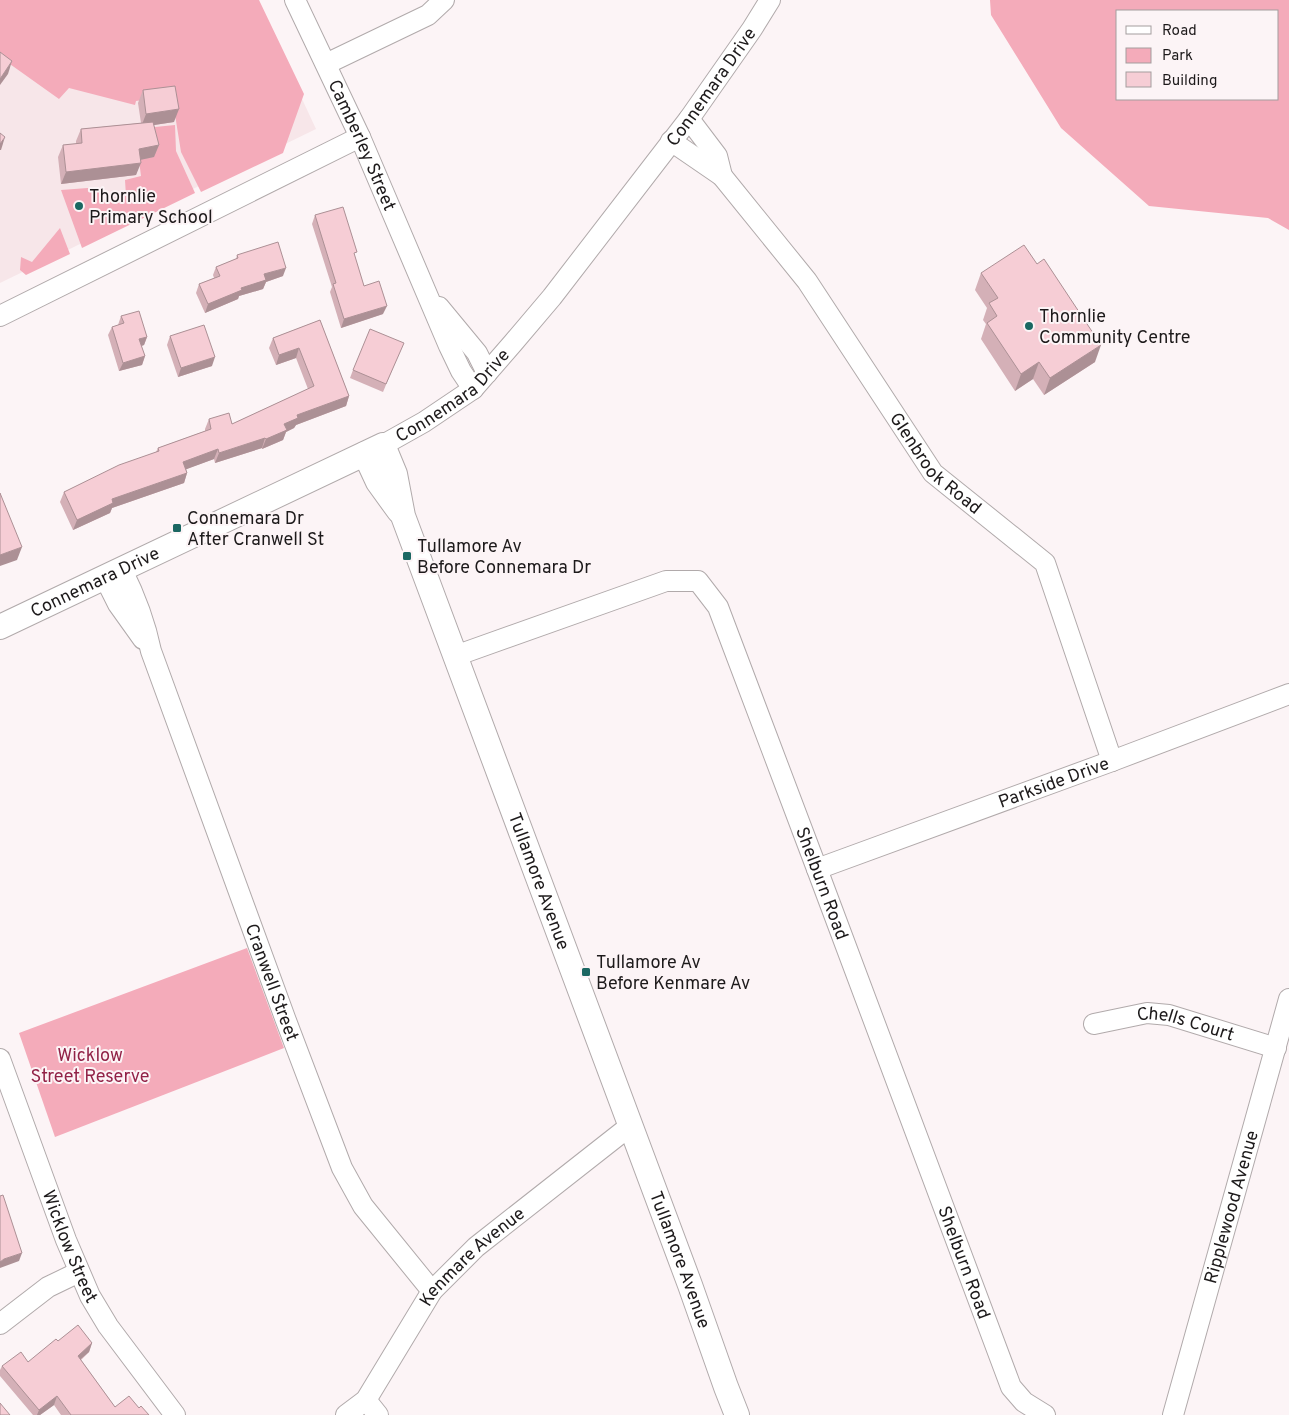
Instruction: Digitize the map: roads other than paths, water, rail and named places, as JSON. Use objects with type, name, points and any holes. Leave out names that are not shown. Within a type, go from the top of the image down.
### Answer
[{"type":"street","name":"Camberley Street","points":[[295,0],[360,137],[449,346],[472,389]]},
{"type":"street","points":[[326,64],[428,14],[444,0]]},
{"type":"street","name":"Connemara Drive","points":[[0,627],[374,450],[424,422],[472,389],[552,298],[689,119],[770,0]]},
{"type":"street","name":"Glenbrook Road","points":[[689,119],[717,156],[722,176]]},
{"type":"street","points":[[0,316],[360,137]]},
{"type":"street","name":"Glenbrook Road","points":[[671,141],[722,176],[807,282],[933,473],[1045,563],[1112,761]]},
{"type":"street","name":"Camberley Street","points":[[427,292],[477,353],[487,373]]},
{"type":"street","name":"Tullamore Avenue","points":[[374,450],[395,474],[403,516],[738,1415]]},
{"type":"street","name":"Cranwell Street","points":[[114,574],[135,595],[151,651],[342,1168],[363,1206],[432,1291]]},
{"type":"street","name":"Shelburn Road","points":[[455,656],[666,581],[698,581],[718,607],[1011,1387],[1024,1402],[1045,1415]]},
{"type":"street","name":"Parkside Drive","points":[[817,869],[1289,694]]},
{"type":"street","name":"Ripplewood Avenue","points":[[1173,1415],[1289,999]]},
{"type":"street","name":"Chells Court","points":[[1094,1024],[1147,1013],[1169,1015],[1276,1048]]},
{"type":"street","name":"Wicklow Street","points":[[0,1059],[66,1240],[90,1296],[108,1326],[175,1415]]},
{"type":"street","name":"Kenmare Avenue","points":[[346,1415],[372,1407],[432,1291],[476,1246],[630,1126]]},
{"type":"street","points":[[0,1324],[48,1287],[79,1272]]},
{"type":"place","name":"Thornlie Primary School","points":[[79,206]]},
{"type":"place","name":"Thornlie Community Centre","points":[[1029,326]]},
{"type":"place","name":"Connemara Dr After Cranwell St","points":[[177,528]]},
{"type":"place","name":"Tullamore Av Before Connemara Dr","points":[[407,556]]},
{"type":"place","name":"Tullamore Av Before Kenmare Av","points":[[586,972]]},
{"type":"park label","name":"Wicklow Street Reserve","points":[[90,1065]]}]
